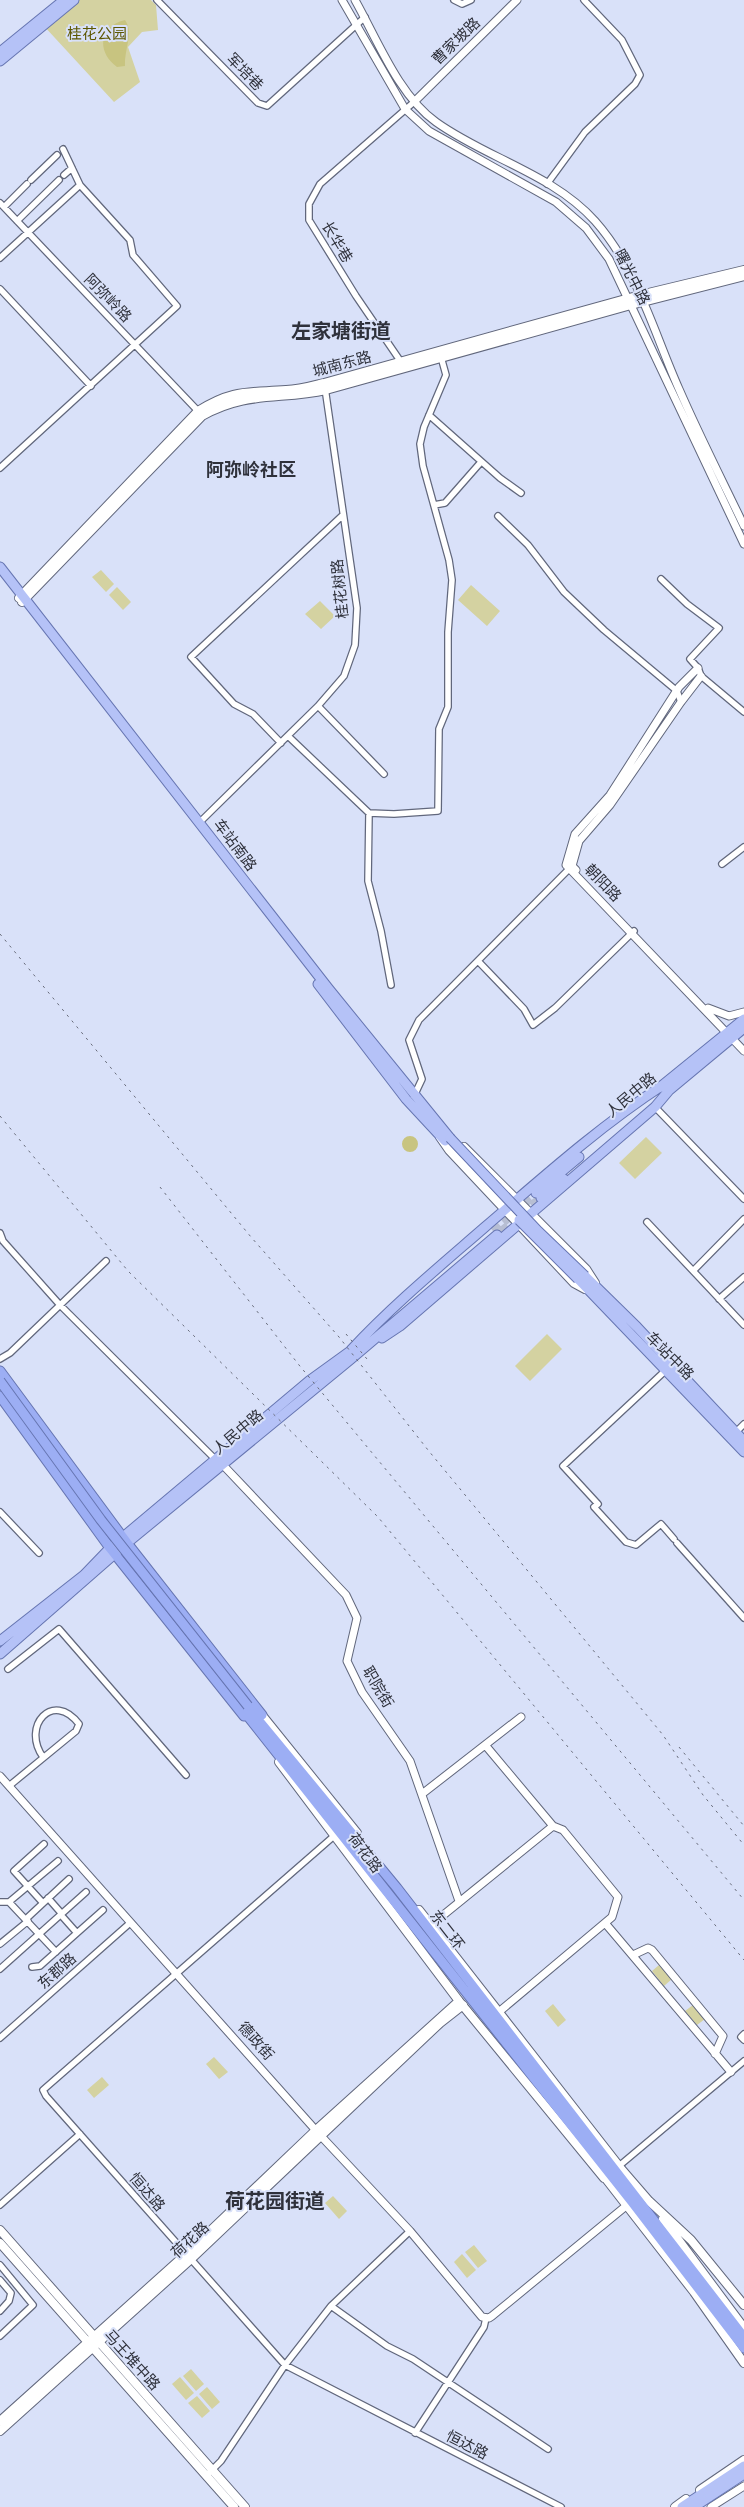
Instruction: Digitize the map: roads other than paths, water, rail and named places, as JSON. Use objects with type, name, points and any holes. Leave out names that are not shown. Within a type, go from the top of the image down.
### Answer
[{"type":"highway","points":[[0,1371],[125,1540],[261,1714],[287,1753]]},
{"type":"highway","points":[[0,1381],[101,1520],[245,1708]]},
{"type":"highway","points":[[0,1391],[97,1523],[245,1708]]},
{"type":"highway","points":[[0,1396],[112,1551],[248,1722],[276,1753]]},
{"type":"highway","name":"东二环","points":[[245,1708],[276,1753],[486,2020],[594,2148]]},
{"type":"highway","name":"东二环","points":[[245,1708],[287,1753],[402,1894],[613,2174]]},
{"type":"highway","points":[[613,2174],[744,2337]]},
{"type":"highway","points":[[613,2174],[744,2348]]},
{"type":"main road","points":[[0,52],[64,0]]},
{"type":"main road","points":[[0,61],[74,0]]},
{"type":"main road","name":"城南东路","points":[[22,598],[198,411],[221,398],[240,392],[325,387],[441,357],[641,298],[744,270]]},
{"type":"main road","name":"城南东路","points":[[641,298],[744,276]]},
{"type":"main road","name":"城南东路","points":[[22,598],[202,416],[227,403],[242,399],[298,396],[401,362],[630,302]]},
{"type":"main road","name":"车站南路","points":[[0,567],[406,1099],[435,1126],[581,1278]]},
{"type":"main road","name":"车站南路","points":[[0,576],[22,598],[200,822],[322,981],[414,1096],[435,1126]]},
{"type":"main road","name":"人民中路","points":[[539,1196],[730,1034],[744,1019]]},
{"type":"main road","name":"人民中路","points":[[730,1034],[744,1028]]},
{"type":"main road","points":[[350,1356],[400,1326],[533,1214],[655,1107],[667,1086]]},
{"type":"main road","points":[[350,1356],[384,1315],[518,1199],[641,1100],[667,1086]]},
{"type":"main road","points":[[435,1126],[533,1214],[586,1269],[599,1295]]},
{"type":"main road","points":[[435,1126],[449,1150],[518,1226],[574,1282],[599,1295]]},
{"type":"main road","name":"人民中路","points":[[0,1640],[84,1575],[218,1461],[350,1356],[495,1233]]},
{"type":"main road","name":"车站中路","points":[[581,1278],[638,1327],[744,1440]]},
{"type":"main road","name":"车站中路","points":[[599,1295],[665,1371],[744,1452]]},
{"type":"main road","name":"人民中路","points":[[0,1654],[112,1551]]},
{"type":"main road","points":[[261,1714],[500,2011],[613,2174],[626,2206],[744,2356]]},
{"type":"main road","name":"荷花路","points":[[248,1722],[472,2017],[613,2174]]},
{"type":"main road","points":[[449,1988],[452,1976]]},
{"type":"main road","name":"荷花路","points":[[0,2431],[187,2258],[318,2133],[461,2003]]},
{"type":"main road","points":[[472,2017],[486,2020]]},
{"type":"main road","points":[[594,2148],[613,2174],[656,2208],[744,2328]]},
{"type":"main road","name":"马王堆中路","points":[[0,2230],[94,2343]]},
{"type":"main road","points":[[673,2230],[744,2319]]},
{"type":"main road","points":[[673,2230],[691,2240],[744,2305]]},
{"type":"main road","name":"马王堆中路","points":[[0,2243],[94,2343],[209,2473],[245,2507]]},
{"type":"main road","points":[[694,2292],[744,2363]]},
{"type":"main road","name":"荷花路","points":[[0,2421],[94,2343]]},
{"type":"main road","points":[[675,2507],[744,2460]]},
{"type":"main road","name":"马王堆中路","points":[[209,2473],[234,2507]]},
{"type":"main road","points":[[682,2507],[743,2473]]},
{"type":"main road","points":[[694,2507],[743,2473]]},
{"type":"main road","points":[[701,2507],[743,2473]]},
{"type":"street","name":"军培巷","points":[[157,0],[258,103],[267,106],[365,17]]},
{"type":"street","name":"曙光中路","points":[[342,0],[405,109],[429,131],[556,202],[586,228],[609,259],[744,544]]},
{"type":"street","name":"曙光中路","points":[[356,0],[414,102],[435,122],[563,193],[595,221],[619,253],[641,298],[680,391],[744,526]]},
{"type":"street","points":[[454,0],[462,4],[471,0]]},
{"type":"street","name":"曹家坡路","points":[[414,102],[517,0]]},
{"type":"street","points":[[547,184],[585,132],[635,84],[640,75],[622,40],[584,0]]},
{"type":"street","name":"长华巷","points":[[401,362],[356,296],[309,220],[309,204],[320,184],[414,102]]},
{"type":"street","points":[[0,468],[177,306],[133,254],[130,240],[80,185],[63,149]]},
{"type":"street","points":[[2,205],[57,155]]},
{"type":"street","points":[[64,175],[72,168]]},
{"type":"street","points":[[17,221],[59,180]]},
{"type":"street","points":[[0,258],[80,185]]},
{"type":"street","name":"阿弥岭路","points":[[2,205],[198,411]]},
{"type":"street","points":[[0,289],[91,386]]},
{"type":"street","points":[[288,736],[369,813],[394,814],[438,811],[439,728],[448,707],[448,632],[452,580],[423,466],[420,444],[429,415],[446,375],[441,357]]},
{"type":"street","name":"桂花树路","points":[[200,822],[318,706],[344,676],[355,644],[357,608],[325,387]]},
{"type":"street","points":[[429,415],[481,462],[521,493]]},
{"type":"street","points":[[434,505],[445,503],[481,462]]},
{"type":"street","points":[[281,743],[253,714],[234,704],[191,657],[343,515]]},
{"type":"street","points":[[498,516],[528,545],[564,592],[604,630],[677,691],[680,702]]},
{"type":"street","points":[[661,579],[686,604],[719,628],[690,659],[698,668],[701,676],[744,712]]},
{"type":"street","name":"朝阳路","points":[[698,668],[677,691],[610,795],[574,834],[566,865],[730,1034],[744,1046]]},
{"type":"street","name":"朝阳路","points":[[571,868],[579,841],[615,798],[680,702],[701,676]]},
{"type":"street","points":[[318,706],[384,774]]},
{"type":"street","points":[[369,813],[368,881],[381,931],[391,985]]},
{"type":"street","points":[[722,864],[744,847]]},
{"type":"street","points":[[414,1096],[422,1080],[409,1040],[419,1020],[571,868]]},
{"type":"street","points":[[478,961],[524,1008],[533,1024],[555,1008],[632,932]]},
{"type":"street","name":"朝阳路","points":[[632,932],[708,1008],[744,1051]]},
{"type":"street","points":[[708,1008],[729,1016],[744,1012]]},
{"type":"street","points":[[655,1107],[744,1199]]},
{"type":"street","points":[[693,1271],[744,1219]]},
{"type":"street","points":[[647,1222],[744,1325]]},
{"type":"street","points":[[0,1233],[3,1241],[60,1305],[218,1461]]},
{"type":"street","points":[[0,1359],[10,1353],[106,1261]]},
{"type":"street","points":[[719,1299],[744,1277]]},
{"type":"street","points":[[665,1371],[563,1466],[598,1504],[594,1507],[626,1542],[636,1545],[661,1524],[744,1618]]},
{"type":"street","points":[[736,1432],[744,1424]]},
{"type":"street","name":"职院街","points":[[218,1461],[346,1595],[358,1618],[347,1661],[362,1692],[410,1761],[459,1901]]},
{"type":"street","points":[[0,1512],[39,1553]]},
{"type":"street","points":[[8,1669],[59,1629],[186,1775]]},
{"type":"street","points":[[9,1786],[79,1727],[79,1724],[68,1712],[63,1710],[49,1712],[38,1721],[35,1728],[36,1742],[43,1757]]},
{"type":"street","points":[[422,1794],[521,1717]]},
{"type":"street","points":[[486,1746],[553,1826],[563,1830],[618,1897],[612,1917],[500,2011]]},
{"type":"street","name":"德政街","points":[[0,1776],[318,2133],[489,2317]]},
{"type":"street","points":[[431,1924],[553,1826]]},
{"type":"street","name":"恒达路","points":[[334,1836],[43,2090],[46,2096],[187,2258],[285,2365],[561,2507]]},
{"type":"street","points":[[44,1844],[14,1871],[61,1915],[77,1934]]},
{"type":"street","points":[[0,1902],[9,1902],[58,1861]]},
{"type":"street","points":[[0,1944],[70,1879]]},
{"type":"street","points":[[0,1969],[86,1892]]},
{"type":"street","points":[[9,1902],[56,1952]]},
{"type":"street","points":[[32,1967],[40,1966],[103,1910]]},
{"type":"street","name":"东郡路","points":[[0,2038],[130,1923]]},
{"type":"street","points":[[605,1923],[731,2072]]},
{"type":"street","points":[[633,1955],[648,1948],[657,1956],[723,2036],[715,2054]]},
{"type":"street","points":[[744,2034],[742,2037],[744,2040]]},
{"type":"street","points":[[613,2174],[744,2060]]},
{"type":"street","points":[[0,2205],[80,2134]]},
{"type":"street","points":[[415,2433],[489,2317],[626,2206]]},
{"type":"street","points":[[209,2473],[221,2461],[285,2365],[331,2306],[410,2232]]},
{"type":"street","points":[[0,2264],[32,2305],[0,2336]]},
{"type":"street","points":[[0,2280],[11,2294],[9,2301],[0,2311]]},
{"type":"street","points":[[331,2306],[387,2346],[413,2359],[548,2449]]},
{"type":"street","points":[[711,2507],[744,2486]]},
{"type":"tunnel","points":[[493,1231],[536,1193]]},
{"type":"tunnel","points":[[501,1232],[541,1198]]},
{"type":"railway","points":[[0,934],[251,1237],[339,1337],[428,1450],[663,1735],[703,1795],[744,1845]]},
{"type":"railway","points":[[0,1116],[128,1271],[378,1517],[744,1960]]},
{"type":"railway","points":[[160,1187],[299,1365],[744,1900]]},
{"type":"railway","points":[[346,1334],[367,1359]]},
{"type":"railway","points":[[679,1747],[744,1826]]},
{"type":"district","name":"左家塘街道","points":[[341,331]]},
{"type":"district","name":"阿弥岭社区","points":[[251,470]]},
{"type":"district","name":"荷花园街道","points":[[275,2201]]},
{"type":"park label","name":"桂花公园","points":[[97,34]]}]
